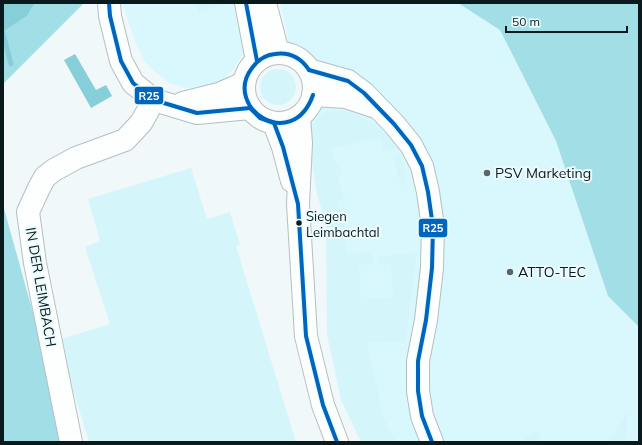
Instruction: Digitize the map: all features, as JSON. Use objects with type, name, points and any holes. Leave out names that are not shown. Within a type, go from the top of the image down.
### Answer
[{"type":"street","points":[[109,3],[110,16],[121,61],[133,83],[163,103],[197,113],[250,108]]},
{"type":"street","points":[[246,3],[257,61]]},
{"type":"street","points":[[265,3],[278,53]]},
{"type":"street","points":[[278,53],[291,55],[301,61],[309,70],[313,78],[314,87],[313,95],[306,112],[287,122],[274,123],[260,118],[250,108],[245,96],[244,84],[248,71],[257,61],[267,55],[278,53]]},
{"type":"street","points":[[309,70],[348,81],[364,93],[394,124],[411,145],[422,166],[428,192],[432,227],[432,268],[426,320],[418,361],[418,391],[422,416],[432,442]]},
{"type":"street","points":[[163,103],[193,101],[219,94],[244,84]]},
{"type":"street","points":[[313,95],[346,97],[379,108]]},
{"type":"street","name":"IN DER LEIMBACH","points":[[71,442],[35,263],[28,212],[45,177],[54,170],[76,158],[125,140],[163,103]]},
{"type":"street","points":[[299,117],[301,143],[298,204],[306,336],[323,405],[337,442]]},
{"type":"street","points":[[274,123],[284,147],[298,204]]},
{"type":"shaded area","points":[[3,3],[35,3],[27,16],[3,32]]},
{"type":"shaded area","points":[[35,3],[84,3],[3,84],[3,32],[27,16]]},
{"type":"shaded area","points":[[122,3],[238,3],[249,44],[232,71],[218,84],[187,88],[170,83],[145,62],[136,44]]},
{"type":"shaded area","points":[[196,3],[226,3],[199,13]]},
{"type":"shaded area","points":[[280,3],[458,3],[500,30],[556,141],[608,296],[639,327],[639,442],[396,442],[384,418],[347,255],[343,214],[301,143],[305,112],[310,104],[314,87],[313,78],[309,70],[301,61],[291,55]]},
{"type":"shaded area","points":[[458,3],[639,3],[639,327],[608,296],[556,141],[500,30]]},
{"type":"shaded area","points":[[75,54],[96,90],[106,85],[112,96],[91,108],[64,60]]},
{"type":"shaded area","points":[[282,69],[291,74],[295,80],[295,94],[291,100],[282,105],[274,105],[265,100],[261,94],[260,83],[265,74],[271,70]]},
{"type":"shaded area","points":[[333,110],[352,113],[361,117],[377,127],[397,148],[384,152],[380,137],[331,149],[335,164],[340,163],[344,175],[338,176],[344,200],[337,202],[343,214],[347,254],[371,250],[373,257],[373,264],[359,265],[361,299],[393,298],[391,264],[379,264],[377,258],[417,252],[406,341],[367,342],[384,418],[396,442],[361,442],[341,400],[327,335],[326,223],[317,195],[312,162],[311,138],[312,128],[316,120],[321,115]]},
{"type":"shaded area","points":[[400,154],[402,162],[404,161],[407,184],[401,186],[393,156]]},
{"type":"shaded area","points":[[191,168],[207,219],[230,212],[240,245],[236,246],[296,442],[89,442],[58,340],[110,324],[85,247],[100,241],[88,199]]},
{"type":"shaded area","points":[[3,205],[69,442],[3,442]]},
{"type":"shaded area","points":[[628,410],[626,442],[607,442]]},
{"type":"shaded area","points":[[536,430],[541,438],[536,442],[517,442]]},
{"type":"waterway","points":[[3,33],[11,64]]},
{"type":"transit line","name":"R25","points":[[109,3],[110,16],[121,61],[133,83],[154,100],[197,113],[250,108]]},
{"type":"transit line","name":"R25","points":[[246,3],[257,61]]},
{"type":"transit line","name":"R25","points":[[309,70],[302,62],[290,55],[275,54],[265,57],[256,63],[252,68],[245,83],[246,97],[253,109],[263,118],[277,123],[290,121],[303,112],[313,95]]},
{"type":"transit line","name":"R25","points":[[309,70],[348,81],[364,93],[394,124],[411,145],[422,166],[428,192],[433,227],[432,268],[426,320],[418,361],[418,391],[422,416],[432,442]]},
{"type":"transit line","name":"R25","points":[[250,108],[260,118],[274,123],[283,147],[298,204],[306,336],[323,405],[337,442]]},
{"type":"place","name":"PSV Marketing","points":[[487,173]]},
{"type":"place","name":"Siegen Leimbachtal","points":[[299,223]]},
{"type":"place","name":"ATTO-TEC","points":[[510,272]]}]
